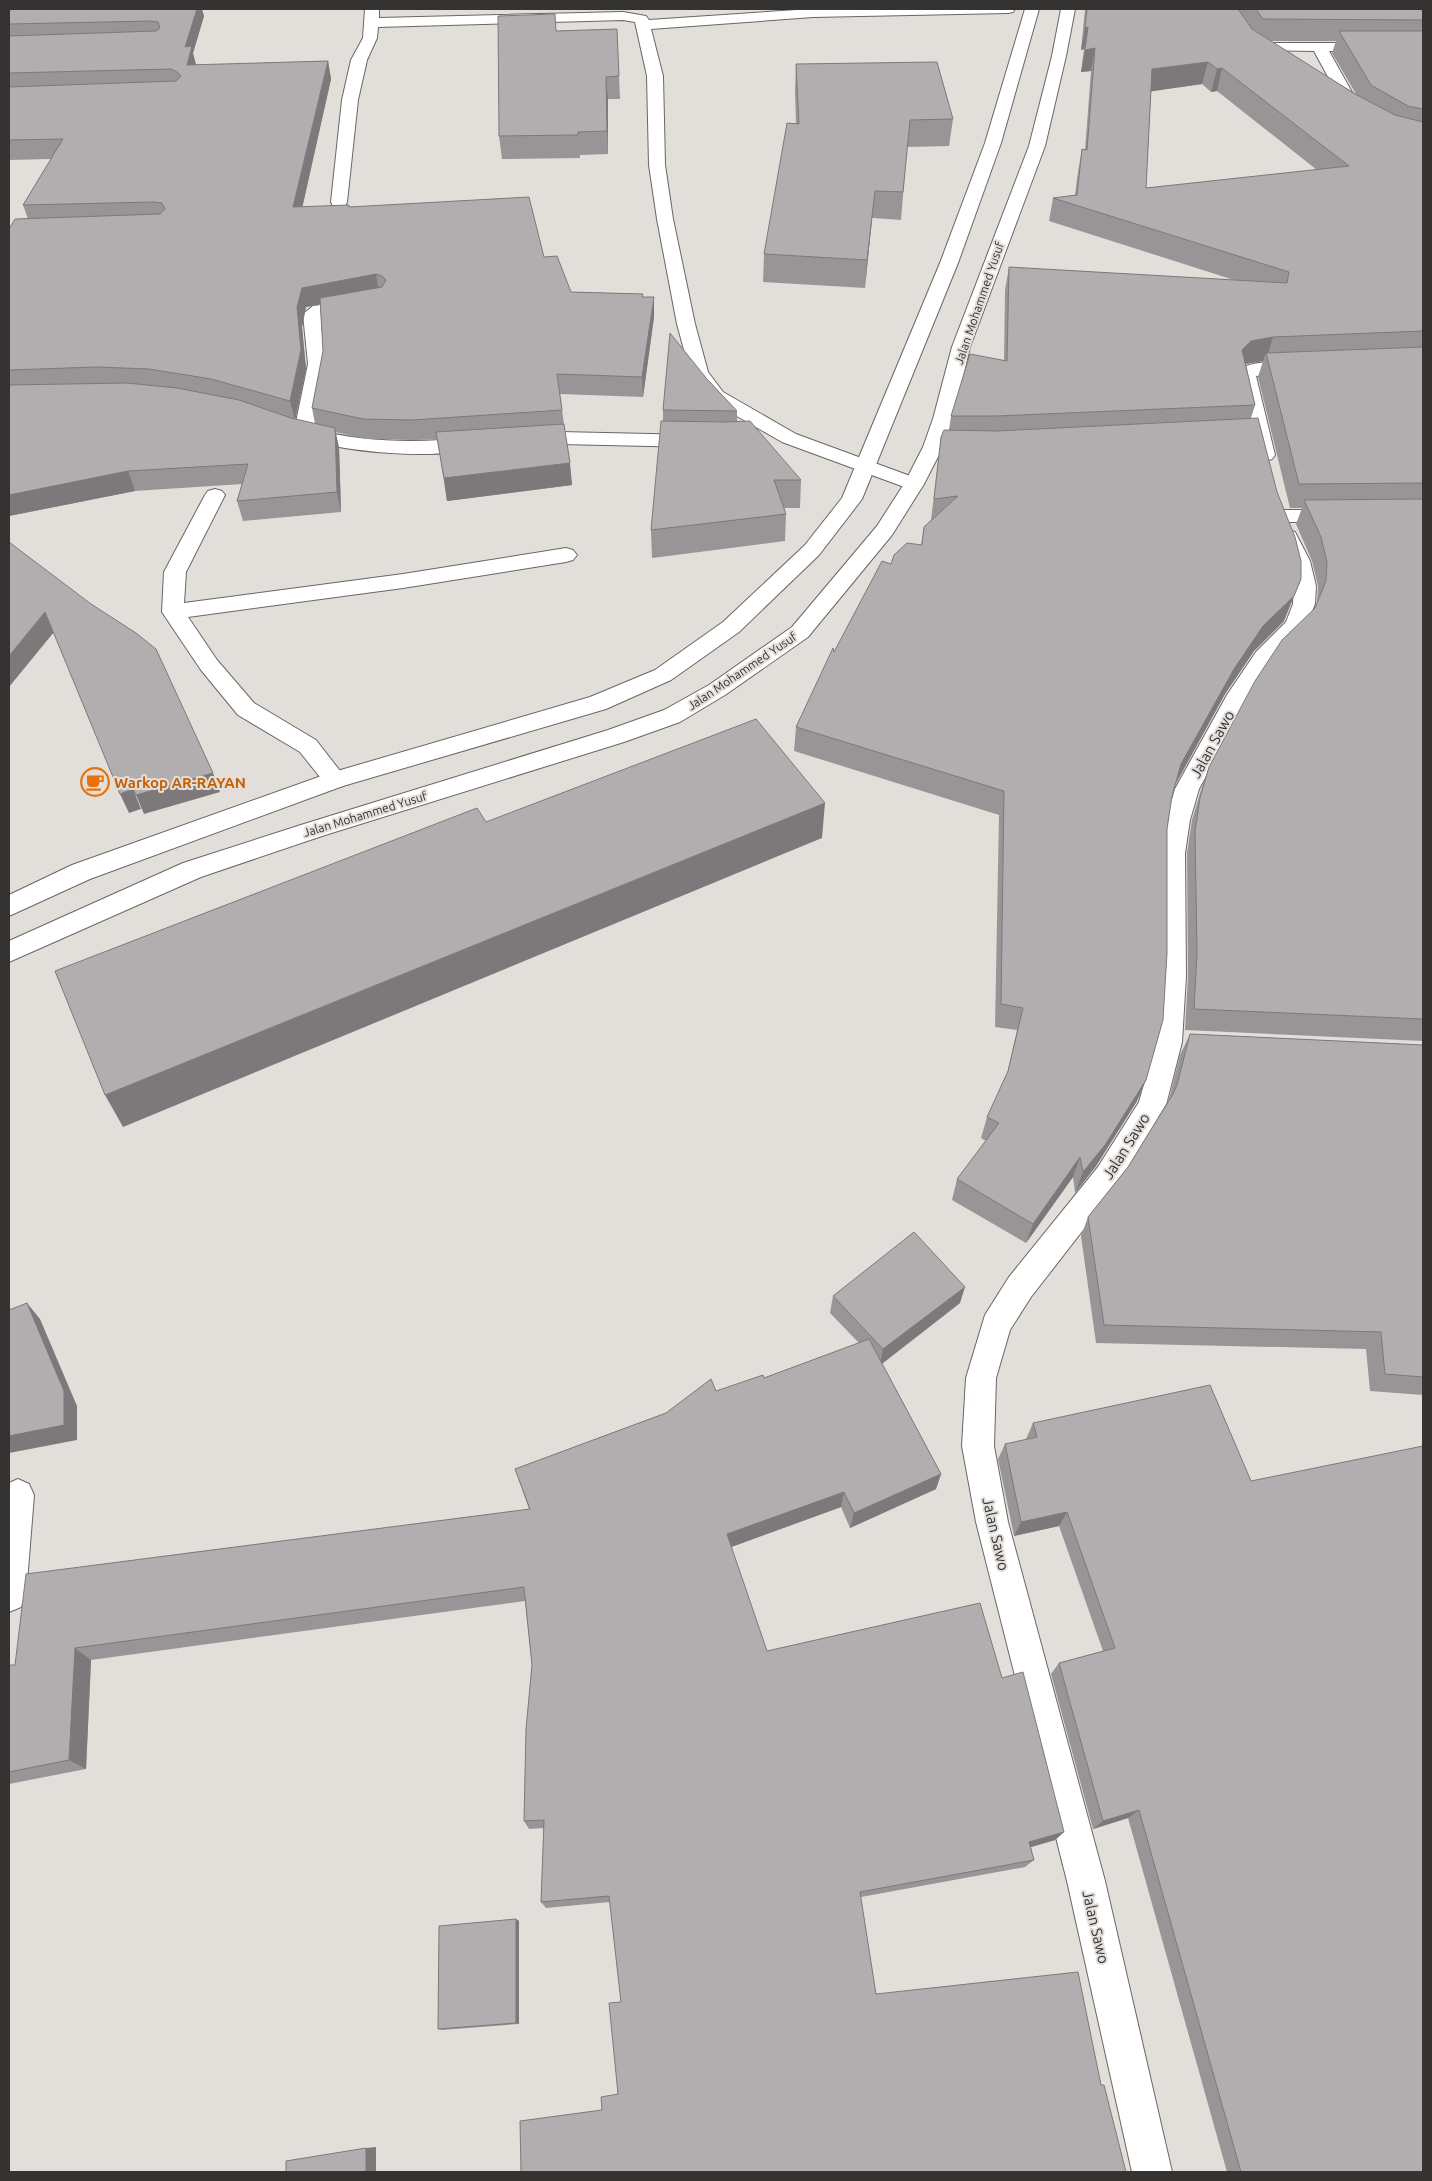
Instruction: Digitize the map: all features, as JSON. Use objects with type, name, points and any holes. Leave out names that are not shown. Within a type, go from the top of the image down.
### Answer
[{"type":"street","points":[[537,33],[645,27],[813,13],[1008,9]]},
{"type":"street","points":[[9,906],[81,872],[335,780],[598,704],[663,675],[731,627],[812,550],[852,499],[949,263],[993,143],[1032,9]]},
{"type":"street","name":"Jalan Mohammed Yusuf","points":[[9,952],[90,914],[192,870],[312,830],[616,736],[672,716],[717,690],[800,632],[885,530],[914,484],[941,447],[943,419],[961,347],[1037,146],[1059,56],[1068,9]]},
{"type":"street","points":[[339,202],[350,100],[359,60],[373,27],[633,16],[641,19],[645,27],[655,76],[658,174],[686,324],[699,372],[716,396],[789,438],[914,484]]},
{"type":"street","points":[[1242,32],[1252,47],[1276,62]]},
{"type":"street","points":[[1252,47],[1423,47]]},
{"type":"street","points":[[1319,47],[1355,112]]},
{"type":"street","points":[[1332,97],[1371,121]]},
{"type":"street","points":[[370,302],[314,312],[311,317],[316,337],[317,364],[314,390],[294,429],[368,447],[416,448],[560,438],[716,442]]},
{"type":"street","name":"Jalan Sawo","points":[[1152,2172],[1086,1881],[992,1522],[978,1446],[981,1378],[996,1324],[1020,1287],[1108,1176],[1132,1140],[1152,1105],[1183,1042],[1173,976],[1173,854],[1180,812],[1187,789],[1235,701],[1264,657],[1296,624],[1304,604],[1305,586],[1299,561],[1280,516],[1272,484],[1250,436],[1246,373],[1256,369],[1315,366]]},
{"type":"street","points":[[752,440],[789,438]]},
{"type":"street","points":[[214,495],[175,572],[172,612],[209,665],[246,709],[308,746],[335,780]]},
{"type":"street","points":[[1280,516],[1356,516]]},
{"type":"street","points":[[172,612],[403,581],[566,555]]},
{"type":"street","points":[[9,1595],[18,1495]]},
{"type":"building","points":[[9,9],[197,9],[185,47],[192,46],[187,65],[328,61],[293,207],[349,205],[349,207],[529,197],[544,257],[557,256],[571,292],[643,294],[642,297],[654,297],[642,377],[557,374],[562,410],[412,420],[363,419],[312,408],[323,351],[320,298],[382,287],[386,280],[376,274],[302,288],[297,307],[301,350],[290,401],[211,379],[149,369],[97,367],[9,370],[9,229],[15,219],[160,214],[165,209],[162,203],[154,202],[23,205],[63,139],[9,140],[9,87],[176,81],[181,76],[171,69],[9,73],[9,36],[156,31],[160,28],[158,22],[151,21],[9,24]]},
{"type":"building","points":[[1087,9],[1238,9],[1252,29],[1355,94],[1395,115],[1423,122],[1423,331],[1273,337],[1251,341],[1242,350],[1255,405],[997,416],[951,416],[970,354],[1007,361],[1009,267],[1287,283],[1289,272],[1053,198],[1077,195],[1082,149],[1087,150],[1095,48],[1085,50],[1088,27],[1085,28]],"holes":[[[1208,62],[1217,69],[1222,68],[1349,166],[1146,188],[1152,69]]]},
{"type":"building","points":[[1256,9],[1423,9],[1423,20],[1263,19]]},
{"type":"building","points":[[555,14],[556,31],[617,29],[619,76],[606,77],[607,131],[578,132],[578,135],[499,136],[498,16]]},
{"type":"building","points":[[1339,31],[1423,31],[1423,109],[1408,106],[1371,85]]},
{"type":"building","points":[[937,62],[953,119],[910,120],[903,192],[875,191],[867,260],[764,254],[787,123],[799,124],[796,64]]},
{"type":"building","points":[[670,333],[707,379],[737,411],[663,410]]},
{"type":"building","points":[[1423,347],[1423,483],[1299,484],[1266,353]]},
{"type":"building","points":[[127,383],[177,388],[239,400],[291,418],[335,428],[337,492],[237,501],[248,464],[128,471],[9,495],[9,385]]},
{"type":"building","points":[[1258,418],[1277,492],[1295,537],[1301,561],[1301,579],[1294,596],[1263,626],[1234,669],[1181,764],[1172,796],[1167,829],[1167,953],[1163,1020],[1146,1080],[1105,1145],[1083,1172],[1080,1157],[1033,1224],[957,1179],[999,1123],[987,1117],[1008,1071],[1023,1008],[1001,1004],[1004,791],[796,727],[833,648],[834,652],[882,561],[891,564],[894,555],[907,543],[922,545],[924,527],[958,496],[934,499],[941,437],[944,430],[997,431]]},
{"type":"building","points":[[661,421],[750,421],[801,480],[774,480],[786,514],[651,530]]},
{"type":"building","points":[[564,424],[570,463],[444,478],[436,432]]},
{"type":"building","points":[[1423,499],[1423,1019],[1194,1009],[1197,954],[1195,831],[1200,798],[1209,767],[1255,681],[1282,640],[1315,608],[1326,581],[1327,562],[1321,537],[1304,500]]},
{"type":"building","points":[[9,542],[91,604],[136,633],[156,649],[213,773],[136,795],[133,789],[120,794],[45,612],[9,656]]},
{"type":"building","points":[[756,719],[825,803],[105,1095],[55,971],[477,808],[486,822]]},
{"type":"building","points":[[1190,1034],[1423,1045],[1423,1377],[1385,1374],[1381,1332],[1104,1325],[1088,1217],[1128,1167],[1173,1094]]},
{"type":"building","points":[[914,1232],[965,1287],[883,1349],[833,1296]]},
{"type":"building","points":[[27,1303],[64,1391],[64,1425],[9,1436],[9,1310]]},
{"type":"building","points":[[869,1339],[941,1474],[854,1513],[844,1492],[727,1534],[767,1651],[980,1603],[1002,1678],[1023,1672],[1064,1832],[1029,1842],[1034,1860],[860,1892],[876,1994],[1078,1972],[1101,2085],[1104,2085],[1126,2172],[521,2172],[520,2121],[602,2110],[601,2097],[618,2094],[609,2003],[621,2002],[609,1896],[541,1902],[544,1820],[524,1821],[526,1729],[532,1665],[524,1587],[75,1648],[69,1760],[9,1772],[9,1665],[15,1665],[26,1574],[530,1509],[515,1469],[666,1413],[711,1379],[716,1391],[763,1375],[764,1378]]},
{"type":"building","points":[[1210,1385],[1251,1481],[1423,1446],[1423,2172],[1241,2172],[1139,1810],[1103,1821],[1059,1663],[1115,1648],[1067,1512],[1021,1522],[1005,1444],[1037,1437],[1033,1423]]},
{"type":"building","points":[[516,1919],[516,2023],[438,2029],[439,1926]]},
{"type":"building","points":[[366,2148],[366,2172],[286,2172],[286,2161]]},
{"type":"place","name":"Warkop AR-RAYAN","points":[[95,782]]}]
